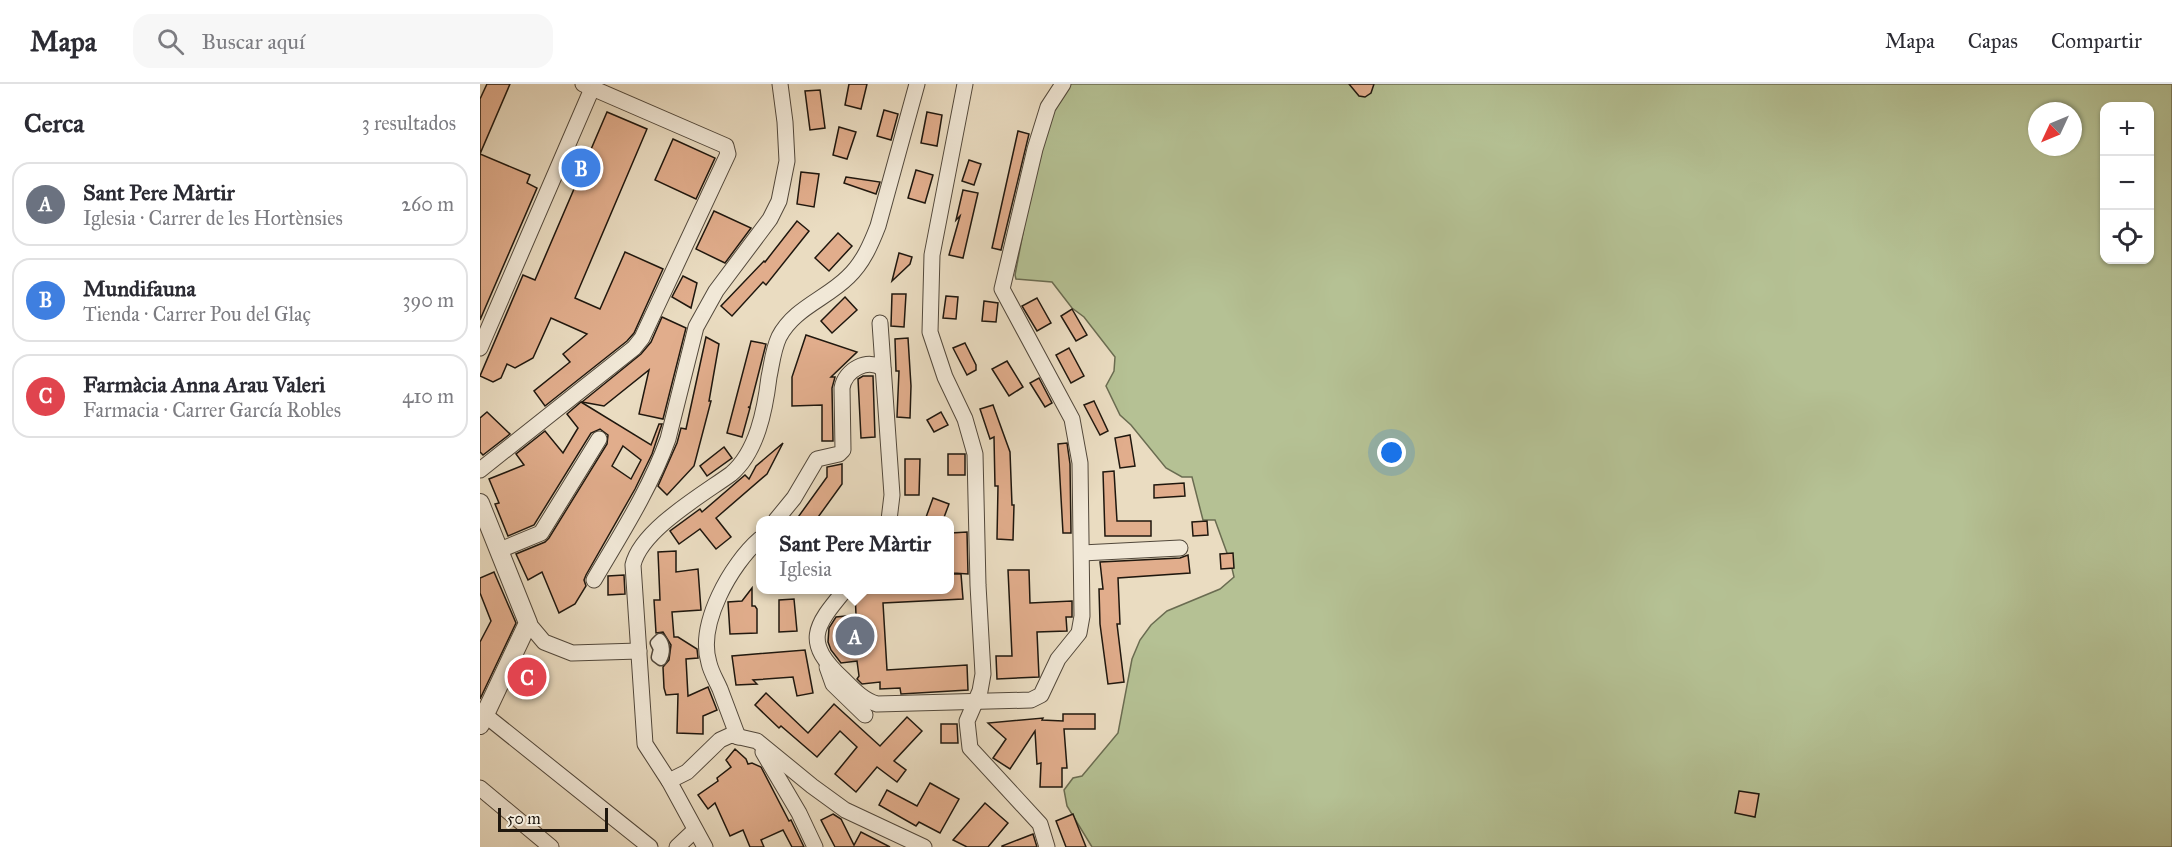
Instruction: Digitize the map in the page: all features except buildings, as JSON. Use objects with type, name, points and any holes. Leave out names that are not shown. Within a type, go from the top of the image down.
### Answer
[{"type":"street","points":[[594,580],[649,484],[662,454],[696,327],[716,291],[775,211],[787,161],[780,84]]},
{"type":"street","points":[[705,847],[669,781],[645,744],[633,565],[635,554],[654,530],[739,466],[757,431],[772,356],[785,328],[797,314],[847,278],[863,258],[878,226],[917,84]]},
{"type":"street","points":[[965,84],[932,255],[930,332],[945,376],[966,419],[975,453],[983,674],[980,691],[966,721],[970,748],[1040,824],[1047,847]]},
{"type":"street","points":[[825,661],[857,692],[872,702],[893,705],[1031,700],[1041,695],[1058,660],[1079,633],[1082,616],[1080,463],[1072,419],[1002,289],[1035,149],[1048,107],[1062,84]]},
{"type":"street","points":[[480,348],[590,85],[726,146],[728,154],[642,338],[634,348],[573,394],[480,470]]},
{"type":"street","points":[[880,323],[892,495],[889,516]]},
{"type":"street","points":[[779,516],[794,498],[817,459],[839,454],[843,450],[842,385],[844,380],[853,370],[864,364],[874,363],[883,369]]},
{"type":"street","points":[[500,550],[541,533],[599,439]]},
{"type":"street","points":[[480,503],[528,623],[544,642],[572,653],[639,651]]},
{"type":"street","points":[[738,737],[708,662],[706,638],[713,611],[731,574],[747,551],[756,543]]},
{"type":"street","points":[[1082,553],[1179,548]]},
{"type":"street","points":[[610,553],[633,565]]},
{"type":"street","points":[[842,594],[818,628],[818,645],[833,684],[865,715]]},
{"type":"street","points":[[528,623],[482,717],[650,847]]},
{"type":"street","points":[[669,781],[696,764],[720,740],[731,735],[757,741],[845,810],[924,847]]},
{"type":"street","points":[[757,741],[800,813],[815,847]]},
{"type":"street","points":[[480,788],[550,847]]},
{"type":"street","points":[[677,847],[695,830]]},
{"type":"green space","points":[[1068,84],[2172,84],[2172,847],[1092,847],[1067,806],[1064,790],[1073,778],[1082,776],[1118,733],[1132,659],[1140,640],[1151,625],[1167,611],[1220,589],[1234,577],[1215,520],[1203,520],[1192,477],[1182,477],[1166,468],[1120,415],[1106,386],[1114,371],[1115,357],[1084,317],[1072,308],[1052,282],[1016,279],[1033,180],[1051,116]]},
{"type":"place","name":"Mundifauna","points":[[581,168]]},
{"type":"place","name":"Sant Pere Màrtir","points":[[855,636]]},
{"type":"place","name":"Farmàcia Anna Arau Valeri","points":[[527,677]]}]
